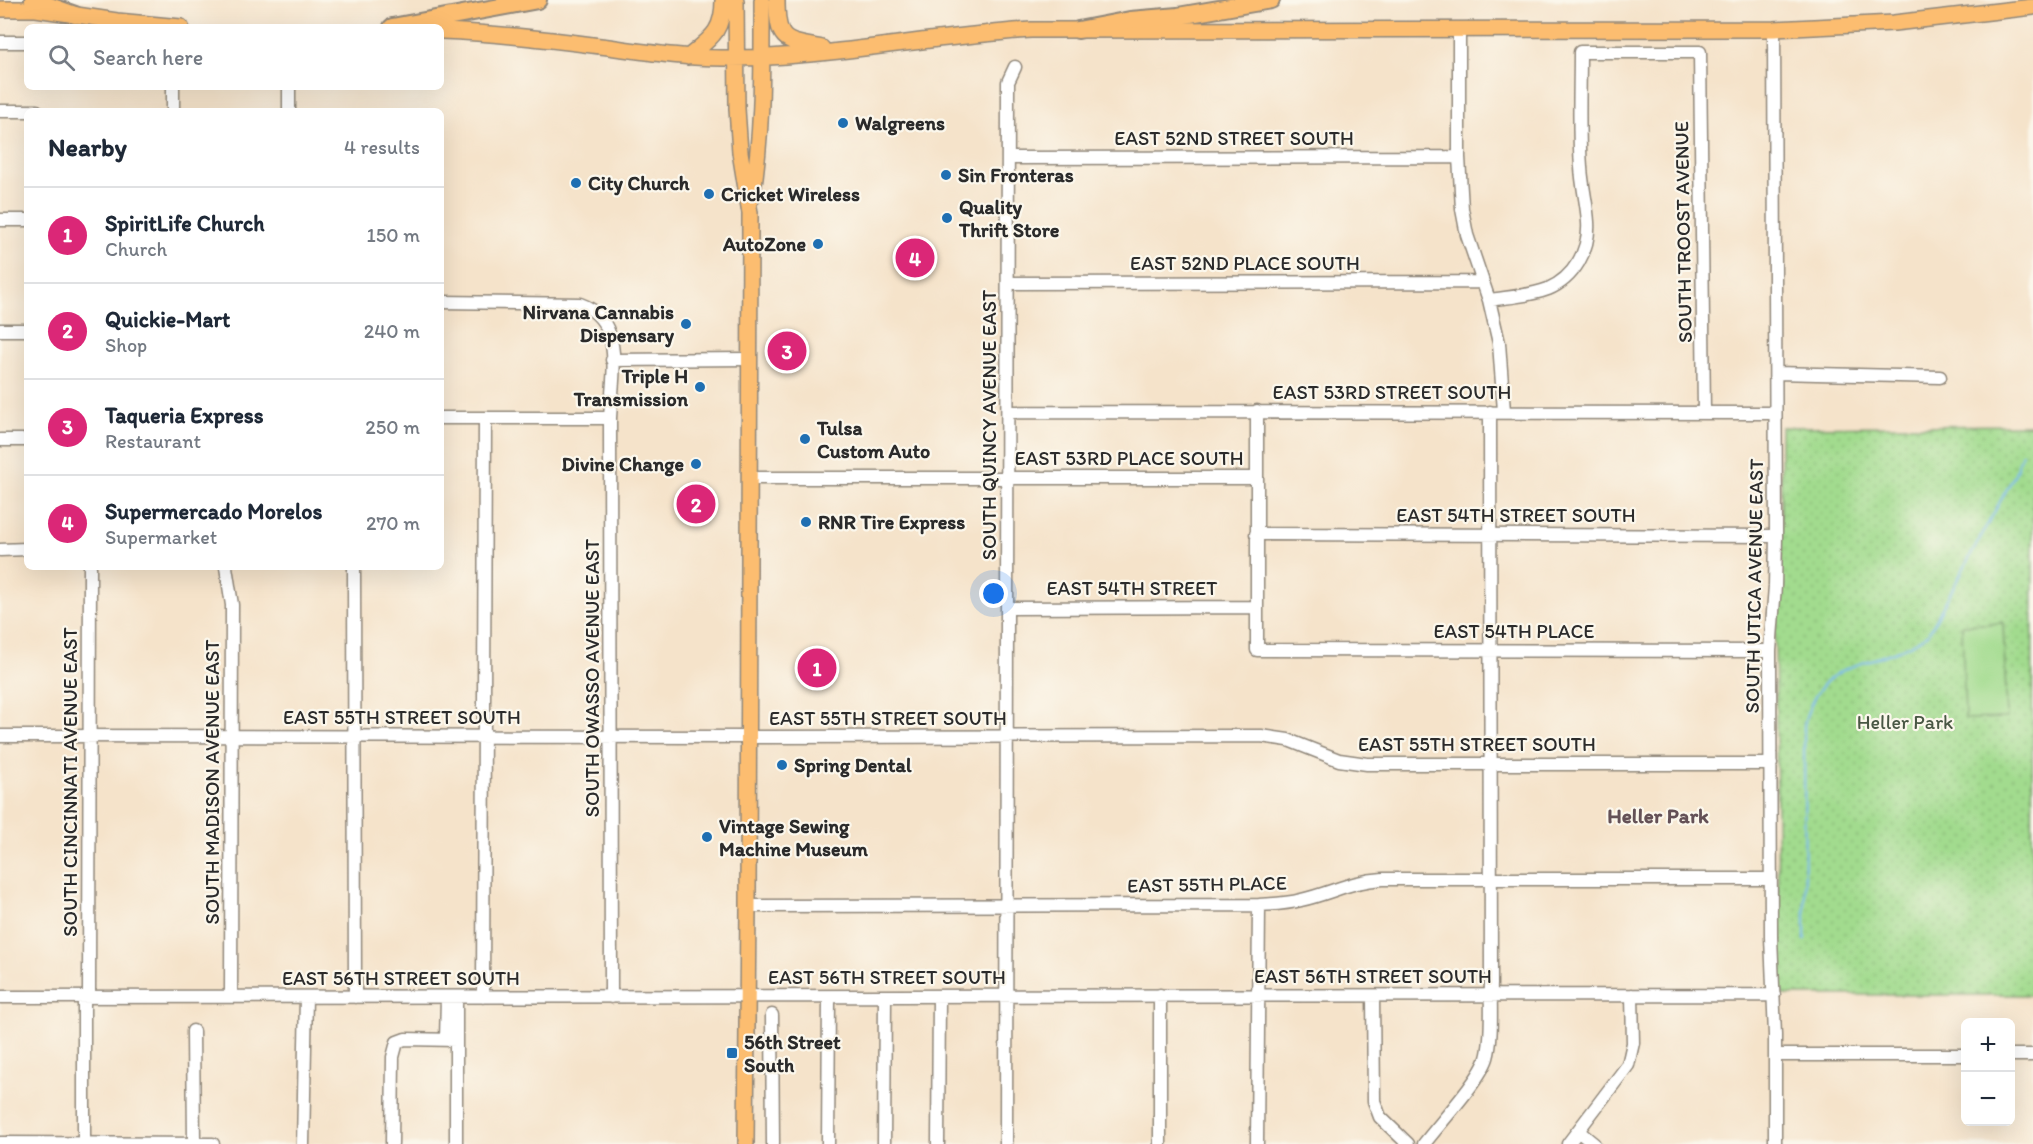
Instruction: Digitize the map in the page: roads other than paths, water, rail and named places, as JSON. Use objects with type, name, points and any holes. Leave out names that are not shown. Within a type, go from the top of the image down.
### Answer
[{"type":"highway","points":[[33,0],[75,15]]},
{"type":"highway","points":[[404,24],[538,0]]},
{"type":"highway","points":[[1078,30],[1130,20],[1178,16],[1271,0]]},
{"type":"main road","points":[[688,57],[718,30],[723,13],[723,0]]},
{"type":"main road","points":[[736,0],[738,128],[750,213]]},
{"type":"main road","points":[[746,1144],[750,213],[759,150],[762,107],[762,0]]},
{"type":"main road","points":[[777,0],[778,25],[790,42],[845,52]]},
{"type":"main road","points":[[444,32],[530,38],[688,57],[736,58],[845,52],[998,32],[1774,29],[1905,22],[2033,7]]},
{"type":"main road","points":[[0,9],[36,9],[154,24]]},
{"type":"street","name":"SOUTH UTICA AVENUE EAST","points":[[1774,29],[1776,536],[1770,651],[1770,879],[1774,995],[1775,1144]]},
{"type":"street","points":[[1459,30],[1459,158],[1462,209],[1467,235],[1489,300],[1499,343],[1504,411]]},
{"type":"street","points":[[0,42],[24,42]]},
{"type":"street","name":"SOUTH TROOST AVENUE","points":[[1489,300],[1548,289],[1569,274],[1577,265],[1586,245],[1589,224],[1581,163],[1580,52],[1700,52],[1704,412]]},
{"type":"street","name":"SOUTH QUINCY AVENUE EAST","points":[[1006,1144],[1008,82],[1015,67]]},
{"type":"street","points":[[173,90],[173,108]]},
{"type":"street","points":[[289,90],[289,108]]},
{"type":"street","points":[[0,111],[24,111]]},
{"type":"street","name":"EAST 52ND STREET SOUTH","points":[[1008,158],[1459,158]]},
{"type":"street","points":[[0,220],[24,220]]},
{"type":"street","name":"EAST 52ND PLACE SOUTH","points":[[1008,283],[1482,282]]},
{"type":"street","points":[[444,302],[572,303],[586,306],[598,314],[607,325],[612,344],[612,360],[749,359]]},
{"type":"street","points":[[0,330],[24,330]]},
{"type":"street","name":"SOUTH OWASSO AVENUE EAST","points":[[611,997],[610,417],[612,360]]},
{"type":"street","points":[[1776,373],[1940,377]]},
{"type":"street","name":"EAST 53RD STREET SOUTH","points":[[1008,411],[1775,412]]},
{"type":"street","points":[[1256,607],[1257,411]]},
{"type":"street","points":[[1424,1144],[1483,1067],[1489,1047],[1490,411]]},
{"type":"street","points":[[444,418],[610,417]]},
{"type":"street","points":[[483,997],[485,418]]},
{"type":"street","points":[[0,440],[24,440]]},
{"type":"street","name":"EAST 53RD PLACE SOUTH","points":[[749,478],[1256,478]]},
{"type":"street","name":"EAST 54TH STREET SOUTH","points":[[1256,534],[1776,536]]},
{"type":"street","points":[[0,550],[24,549]]},
{"type":"street","name":"SOUTH CINCINNATI AVENUE EAST","points":[[84,1143],[90,570]]},
{"type":"street","name":"SOUTH MADISON AVENUE EAST","points":[[226,570],[232,605],[231,997]]},
{"type":"street","points":[[354,570],[355,997]]},
{"type":"street","name":"EAST 54TH STREET","points":[[1008,608],[1256,607]]},
{"type":"street","name":"EAST 54TH PLACE","points":[[1256,607],[1257,650],[1770,651]]},
{"type":"street","name":"EAST 55TH STREET SOUTH","points":[[0,736],[748,738],[1261,736],[1288,740],[1323,755],[1351,763],[1771,765]]},
{"type":"street","name":"EAST 55TH PLACE","points":[[748,906],[1259,905],[1302,900],[1362,880],[1770,879]]},
{"type":"street","points":[[1257,1144],[1259,905]]},
{"type":"street","points":[[1160,995],[1160,1144]]},
{"type":"street","points":[[1568,1144],[1628,1065],[1633,1043],[1632,995]]},
{"type":"street","name":"EAST 56TH STREET SOUTH","points":[[0,997],[1774,995]]},
{"type":"street","points":[[1373,996],[1374,1101],[1380,1117],[1408,1144]]},
{"type":"street","points":[[303,1144],[306,997]]},
{"type":"street","points":[[451,997],[456,1144]]},
{"type":"street","points":[[828,1144],[829,997]]},
{"type":"street","points":[[884,1144],[885,997]]},
{"type":"street","points":[[938,1144],[939,997]]},
{"type":"street","points":[[772,1015],[773,1144]]},
{"type":"street","points":[[193,1032],[194,1143]]},
{"type":"street","points":[[392,1144],[393,1057],[397,1042],[451,1040]]},
{"type":"street","points":[[1775,1055],[1961,1055]]},
{"type":"street","points":[[2015,1055],[2033,1055]]},
{"type":"street","points":[[1578,1131],[1594,1144]]},
{"type":"street","points":[[0,1143],[213,1144]]},
{"type":"waterway","points":[[1805,940],[1804,725],[1811,704],[1820,689],[1844,670],[1908,646],[1928,634],[2014,476],[2022,453]]},
{"type":"place","name":"Walgreens","points":[[843,123]]},
{"type":"place","name":"Sin Fronteras","points":[[946,175]]},
{"type":"place","name":"City Church","points":[[576,183]]},
{"type":"place","name":"Cricket Wireless","points":[[709,194]]},
{"type":"place","name":"Quality Thrift Store","points":[[947,218]]},
{"type":"place","name":"AutoZone","points":[[818,244]]},
{"type":"place","name":"Supermercado Morelos","points":[[915,258]]},
{"type":"place","name":"Nirvana Cannabis Dispensary","points":[[686,324]]},
{"type":"place","name":"Taqueria Express","points":[[787,351]]},
{"type":"place","name":"Triple H Transmission","points":[[700,387]]},
{"type":"place","name":"Tulsa Custom Auto","points":[[805,439]]},
{"type":"place","name":"Divine Change","points":[[696,464]]},
{"type":"place","name":"Quickie-Mart","points":[[696,504]]},
{"type":"place","name":"RNR Tire Express","points":[[806,522]]},
{"type":"place","name":"SpiritLife Church","points":[[817,668]]},
{"type":"place","name":"Spring Dental","points":[[782,765]]},
{"type":"place","name":"Vintage Sewing Machine Museum","points":[[707,837]]},
{"type":"place","name":"56th Street South","points":[[732,1053]]},
{"type":"district","name":"Heller Park","points":[[1658,815]]}]
